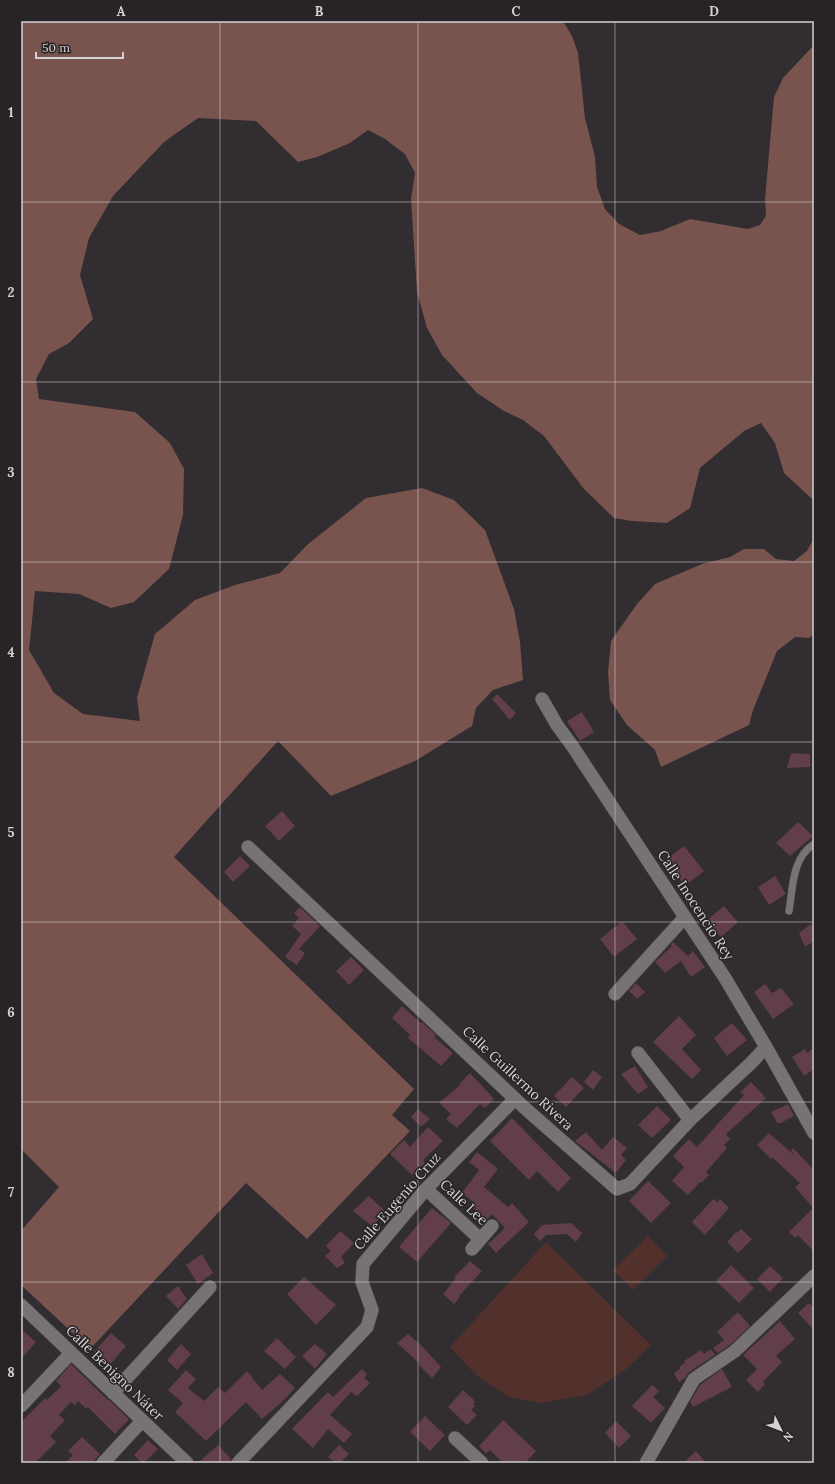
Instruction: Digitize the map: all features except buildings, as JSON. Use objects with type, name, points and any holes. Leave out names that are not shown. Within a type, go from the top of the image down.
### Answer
[{"type":"street","name":"Calle Inocencio Rey","points":[[542,699],[557,725],[725,978],[814,1133]]},
{"type":"street","name":"Calle Guillermo Rivera","points":[[248,847],[515,1099],[617,1189],[630,1184],[690,1120],[766,1047]]},
{"type":"street","points":[[615,994],[685,917]]},
{"type":"street","points":[[638,1053],[690,1120]]},
{"type":"street","name":"Calle Eugenio Cruz","points":[[238,1463],[367,1327],[372,1310],[362,1282],[363,1264],[426,1189],[515,1099]]},
{"type":"street","name":"Calle Lee","points":[[426,1189],[476,1244],[492,1226]]},
{"type":"street","points":[[646,1463],[694,1378],[735,1351],[814,1276]]},
{"type":"street","points":[[113,1394],[210,1287]]},
{"type":"street","name":"Calle Benigno Náter","points":[[21,1306],[187,1463]]},
{"type":"street","points":[[21,1406],[71,1353]]},
{"type":"street","points":[[103,1463],[142,1421]]},
{"type":"street","points":[[456,1438],[482,1463]]},
{"type":"lane","points":[[790,911],[795,872],[800,857],[814,844]]},
{"type":"shaded area","points":[[21,21],[563,21],[572,36],[578,53],[585,118],[595,157],[597,187],[605,209],[619,224],[640,235],[661,231],[690,219],[748,229],[760,225],[766,216],[765,199],[774,97],[783,78],[814,45],[814,499],[812,499],[784,473],[775,443],[761,423],[744,431],[700,468],[690,508],[667,523],[632,521],[614,518],[584,489],[544,436],[523,420],[504,411],[477,393],[442,355],[427,328],[417,292],[411,199],[415,173],[405,154],[385,139],[368,130],[350,143],[317,157],[298,162],[256,121],[198,118],[164,142],[113,196],[89,238],[80,275],[93,319],[69,343],[49,354],[36,379],[39,399],[135,412],[170,443],[184,469],[183,515],[169,569],[134,602],[111,608],[79,594],[35,591],[29,650],[54,693],[83,714],[140,721],[137,698],[155,634],[195,600],[235,585],[280,573],[307,545],[366,498],[422,488],[454,500],[485,530],[514,609],[520,642],[523,680],[493,690],[476,708],[472,726],[415,761],[331,796],[278,741],[174,857],[414,1089],[392,1115],[410,1131],[307,1239],[246,1183],[90,1349],[21,1285],[21,1231],[59,1187],[21,1149]]},
{"type":"shaded area","points":[[814,538],[814,634],[809,638],[795,637],[777,651],[753,710],[749,725],[661,767],[655,750],[627,725],[610,700],[608,672],[611,641],[637,604],[655,584],[702,564],[730,557],[744,549],[764,549],[776,559],[794,561],[807,551]]},
{"type":"shaded area","points":[[648,1236],[667,1256],[633,1290],[613,1270]]},
{"type":"shaded area","points":[[546,1242],[651,1345],[625,1370],[587,1395],[541,1403],[509,1397],[476,1375],[450,1347]]}]
